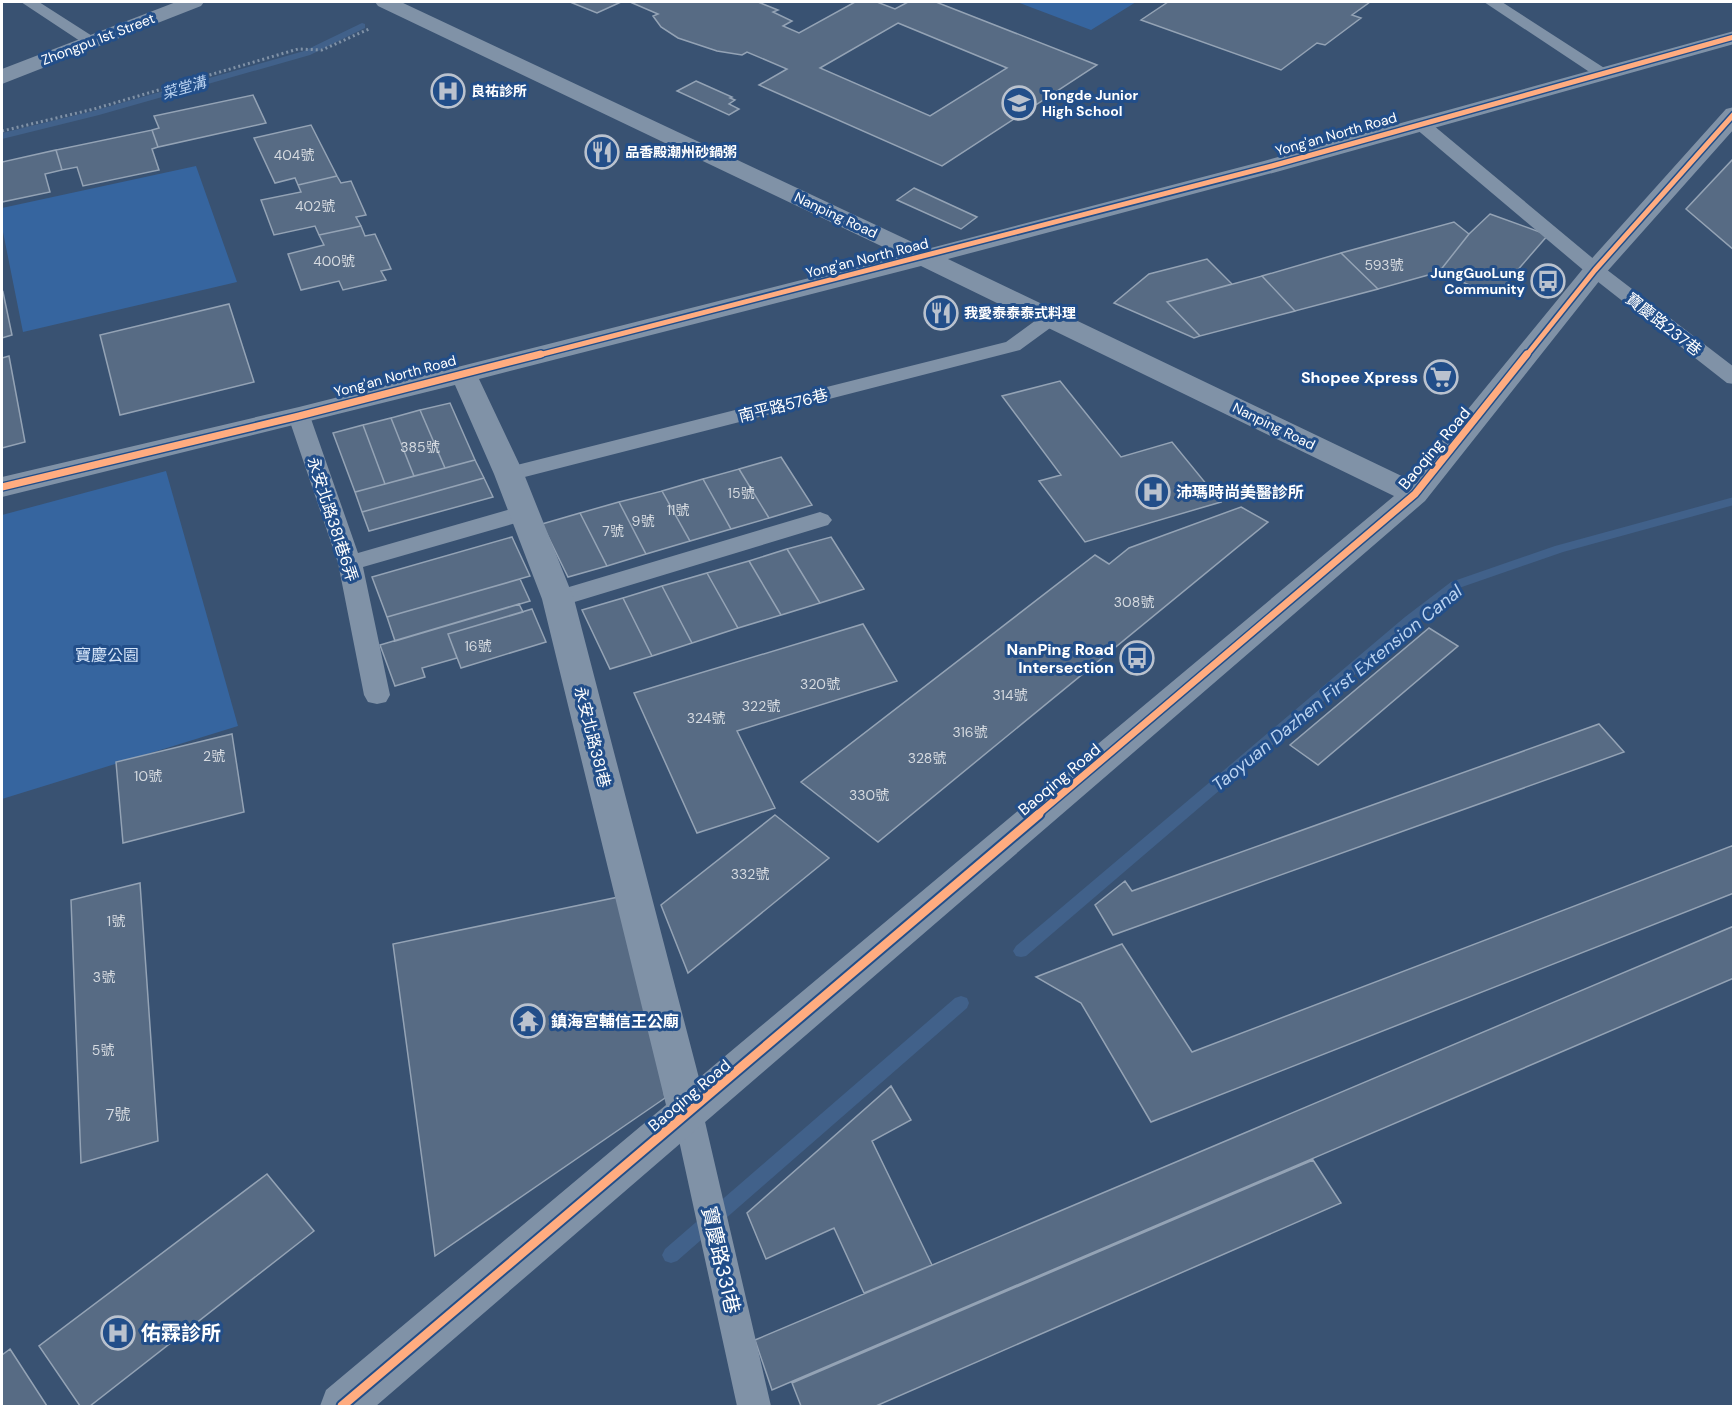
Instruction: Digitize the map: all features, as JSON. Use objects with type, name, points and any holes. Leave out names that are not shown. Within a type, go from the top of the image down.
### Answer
[{"type":"street","name":"Zhongpu 1st Street","points":[[2,77],[194,2]]},
{"type":"street","name":"Nanping Road","points":[[385,2],[925,257],[1415,494]]},
{"type":"street","name":"Yong'an North Road","points":[[2,487],[299,416],[925,257],[1261,169],[1734,37]]},
{"type":"street","name":"Baoqing Road","points":[[342,1407],[1415,494],[1595,270],[1734,114]]},
{"type":"street","name":"永安北路381巷","points":[[463,373],[509,474],[558,599],[688,1113]]},
{"type":"lane","points":[[29,2],[92,41]]},
{"type":"lane","points":[[1492,2],[1603,73]]},
{"type":"lane","name":"寶慶路237巷","points":[[1421,124],[1595,270],[1734,378]]},
{"type":"lane","name":"南平路576巷","points":[[509,474],[1013,346],[1050,319]]},
{"type":"lane","name":"永安北路381巷6弄","points":[[299,416],[350,563],[377,695]]},
{"type":"lane","points":[[350,563],[525,513]]},
{"type":"lane","points":[[558,599],[820,520]]},
{"type":"lane","name":"寶慶路331巷","points":[[688,1113],[754,1407]]},
{"type":"path","points":[[2,131],[94,109],[302,49],[322,50],[375,27]]},
{"type":"green space","points":[[1017,2],[1136,2],[1091,30]]},
{"type":"green space","points":[[196,166],[237,282],[23,332],[2,227],[2,208]]},
{"type":"green space","name":"寶慶公園","points":[[166,471],[238,726],[2,799],[2,515]]},
{"type":"building","points":[[570,2],[621,2],[597,13]]},
{"type":"building","points":[[630,2],[758,2],[778,10],[773,12],[792,21],[783,26],[799,33],[855,2],[877,2],[895,9],[908,2],[936,2],[1097,65],[942,166],[759,85],[787,69],[747,52],[742,55],[717,51],[678,38],[661,27],[653,16],[658,14]],"holes":[[[898,23],[1007,68],[930,116],[820,68]]]},
{"type":"building","points":[[1168,2],[1370,2],[1352,15],[1361,18],[1325,45],[1317,43],[1281,70],[1141,20]]},
{"type":"building","points":[[696,81],[732,97],[730,98],[735,100],[729,104],[739,109],[729,115],[677,91]]},
{"type":"building","points":[[253,95],[266,123],[158,147],[152,130],[159,128],[154,116]]},
{"type":"building","points":[[311,125],[337,176],[298,185],[295,178],[275,183],[254,138]]},
{"type":"building","points":[[152,130],[158,147],[152,149],[159,170],[83,186],[77,167],[62,170],[56,150]]},
{"type":"building","points":[[56,150],[62,170],[45,174],[50,192],[2,202],[2,162]]},
{"type":"building","points":[[1734,158],[1734,250],[1686,209]]},
{"type":"building","points":[[337,176],[341,183],[351,181],[366,215],[356,217],[361,226],[319,235],[315,226],[274,235],[261,200],[301,192],[298,185]]},
{"type":"building","points":[[914,188],[977,217],[961,229],[897,200]]},
{"type":"building","points":[[1490,214],[1548,235],[1495,296],[1439,272],[1469,234]]},
{"type":"building","points":[[1454,222],[1469,234],[1439,272],[1378,289],[1341,253]]},
{"type":"building","points":[[361,226],[365,236],[375,234],[391,269],[381,271],[386,280],[343,290],[339,281],[301,290],[288,254],[324,245],[319,235]]},
{"type":"building","points":[[1341,253],[1378,289],[1295,311],[1262,276]]},
{"type":"building","points":[[1207,259],[1232,284],[1167,302],[1200,336],[1194,338],[1114,303],[1149,274]]},
{"type":"building","points":[[1262,276],[1295,311],[1200,336],[1167,302]]},
{"type":"building","points":[[2,293],[12,335],[2,338]]},
{"type":"building","points":[[229,304],[254,382],[120,415],[100,335]]},
{"type":"building","points":[[9,356],[25,442],[2,448],[2,358]]},
{"type":"building","points":[[1060,381],[1121,457],[1172,442],[1221,502],[1085,542],[1039,481],[1061,475],[1002,396]]},
{"type":"building","points":[[450,403],[475,460],[445,468],[420,410]]},
{"type":"building","points":[[420,410],[445,468],[414,476],[391,418]]},
{"type":"building","points":[[391,418],[414,476],[385,484],[363,425]]},
{"type":"building","points":[[363,425],[385,484],[355,492],[333,433]]},
{"type":"building","points":[[781,457],[812,505],[769,518],[739,469]]},
{"type":"building","points":[[475,460],[484,478],[362,512],[355,492]]},
{"type":"building","points":[[739,469],[769,518],[731,529],[703,479]]},
{"type":"building","points":[[484,478],[493,497],[369,531],[362,512]]},
{"type":"building","points":[[703,479],[731,529],[690,541],[662,491]]},
{"type":"building","points":[[662,491],[690,541],[646,554],[619,502]]},
{"type":"building","points":[[619,502],[646,554],[607,566],[580,513]]},
{"type":"building","points":[[1241,507],[1268,522],[878,842],[801,782],[1095,555],[1109,564],[1129,548]]},
{"type":"building","points":[[580,513],[607,566],[568,577],[542,524]]},
{"type":"building","points":[[512,537],[530,576],[387,617],[372,577]]},
{"type":"building","points":[[831,537],[864,589],[820,603],[787,549]]},
{"type":"building","points":[[787,549],[820,603],[781,615],[749,561]]},
{"type":"building","points":[[749,561],[781,615],[738,628],[707,573]]},
{"type":"building","points":[[707,573],[738,628],[692,643],[662,586]]},
{"type":"building","points":[[520,579],[530,601],[395,641],[387,617]]},
{"type":"building","points":[[662,586],[692,643],[652,656],[623,598]]},
{"type":"building","points":[[623,598],[652,656],[610,669],[582,610]]},
{"type":"building","points":[[519,604],[523,612],[448,634],[457,658],[422,668],[425,677],[395,686],[380,645]]},
{"type":"building","points":[[532,609],[546,642],[461,668],[448,634]]},
{"type":"building","points":[[863,624],[897,681],[737,731],[775,808],[697,833],[634,693]]},
{"type":"building","points":[[1429,628],[1458,646],[1318,765],[1290,745]]},
{"type":"building","points":[[1599,724],[1624,752],[1113,935],[1095,905],[1125,881],[1132,891]]},
{"type":"building","points":[[232,734],[244,812],[123,843],[116,762]]},
{"type":"building","points":[[775,815],[829,858],[688,973],[661,905]]},
{"type":"building","points":[[1734,845],[1734,893],[1151,1122],[1081,1003],[1036,977],[1122,944],[1192,1052]]},
{"type":"building","points":[[140,883],[158,1141],[81,1163],[71,900]]},
{"type":"building","name":"鎮海宮輔信王公廟","points":[[633,894],[665,1098],[435,1256],[393,944]]},
{"type":"building","points":[[1734,926],[1734,978],[772,1390],[755,1340]]},
{"type":"building","points":[[891,1086],[911,1120],[872,1141],[932,1265],[864,1293],[834,1228],[766,1259],[747,1213]]},
{"type":"building","points":[[1313,1160],[1341,1203],[876,1406],[801,1406],[792,1383]]},
{"type":"building","points":[[267,1174],[314,1231],[90,1406],[80,1406],[39,1346]]},
{"type":"building","points":[[10,1349],[47,1406],[2,1406],[2,1355]]},
{"type":"waterway","name":"菜堂溝","points":[[2,136],[96,113],[307,53],[362,26]]},
{"type":"waterway","name":"Taoyuan Dazhen First Extension Canal","points":[[1021,951],[1410,620],[1455,585],[1559,549],[1734,501]]},
{"type":"waterway","name":"Taoyuan Dazhen First Extension Canal","points":[[671,1255],[961,1003]]},
{"type":"cycle path","points":[[2,487],[299,416],[964,247],[1272,166],[1734,37]]},
{"type":"cycle path","points":[[342,1406],[1415,494],[1595,270],[1734,114]]},
{"type":"place","name":"良祐診所","points":[[448,91]]},
{"type":"place","name":"Tongde Junior High School","points":[[1019,103]]},
{"type":"place","name":"品香殿潮州砂鍋粥","points":[[602,152]]},
{"type":"place","name":"JungGuoLung Community","points":[[1548,281]]},
{"type":"place","name":"我愛泰泰泰式料理","points":[[941,313]]},
{"type":"place","name":"Shopee Xpress","points":[[1441,377]]},
{"type":"place","name":"沛瑪時尚美醫診所","points":[[1153,492]]},
{"type":"place","name":"NanPing Road Intersection","points":[[1137,658]]},
{"type":"place","name":"鎮海宮輔信王公廟","points":[[528,1021]]},
{"type":"place","name":"佑霖診所","points":[[118,1333]]}]
